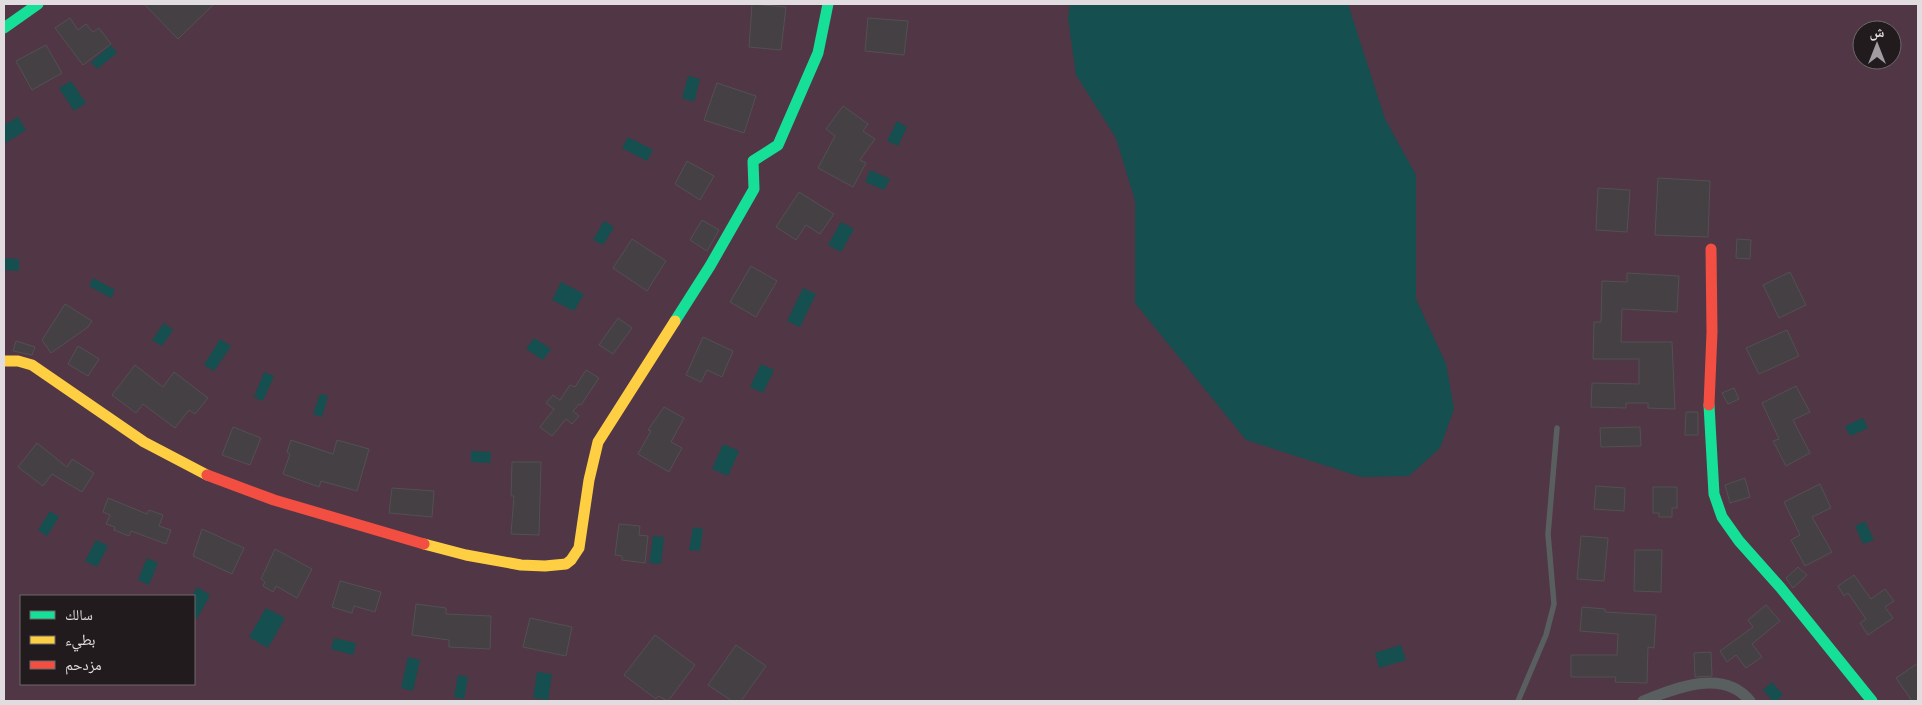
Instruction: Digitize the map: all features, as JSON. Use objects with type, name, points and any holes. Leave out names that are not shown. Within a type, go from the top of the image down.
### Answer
[{"type":"street","points":[[4,28],[38,4]]},
{"type":"street","points":[[4,361],[18,361],[32,366],[142,442],[186,465],[222,480],[330,516],[464,553],[525,565],[566,564],[579,548],[589,480],[598,442],[705,274],[754,189],[753,161],[778,145],[818,53],[828,4]]},
{"type":"street","points":[[1711,249],[1712,332],[1708,417],[1714,494],[1719,510],[1739,541],[1780,587],[1872,701]]},
{"type":"street","points":[[1643,701],[1674,689],[1707,683],[1733,687],[1750,701]]},
{"type":"lane","points":[[1518,701],[1546,635],[1554,604],[1548,534],[1557,428]]},
{"type":"shaded area","points":[[4,4],[1918,4],[1918,701],[4,701]]},
{"type":"water","points":[[1070,4],[1348,4],[1385,119],[1416,175],[1416,299],[1446,364],[1454,409],[1440,448],[1409,476],[1361,477],[1246,440],[1135,303],[1135,201],[1116,138],[1076,75],[1068,18]]},
{"type":"water","points":[[111,45],[117,53],[97,69],[91,62]]},
{"type":"water","points":[[688,76],[700,79],[694,102],[682,98]]},
{"type":"water","points":[[71,81],[86,103],[74,111],[59,88]]},
{"type":"water","points":[[18,117],[26,130],[4,144],[4,125]]},
{"type":"water","points":[[897,121],[907,127],[898,146],[887,141]]},
{"type":"water","points":[[628,137],[653,150],[647,161],[622,148]]},
{"type":"water","points":[[870,170],[890,179],[884,190],[865,182]]},
{"type":"water","points":[[604,221],[614,227],[603,245],[593,240]]},
{"type":"water","points":[[841,222],[854,229],[841,252],[828,245]]},
{"type":"water","points":[[4,258],[19,259],[19,271],[4,270]]},
{"type":"water","points":[[93,278],[115,290],[111,298],[89,286]]},
{"type":"water","points":[[561,282],[584,294],[574,311],[552,300]]},
{"type":"water","points":[[803,288],[816,294],[800,327],[787,321]]},
{"type":"water","points":[[164,323],[173,330],[162,346],[152,340]]},
{"type":"water","points":[[534,338],[551,349],[543,360],[526,349]]},
{"type":"water","points":[[220,339],[231,346],[214,371],[204,365]]},
{"type":"water","points":[[761,364],[774,370],[763,393],[750,387]]},
{"type":"water","points":[[264,372],[274,376],[263,401],[254,397]]},
{"type":"water","points":[[320,394],[328,396],[322,417],[313,414]]},
{"type":"water","points":[[1863,418],[1868,428],[1850,436],[1845,426]]},
{"type":"water","points":[[723,444],[739,451],[728,476],[712,469]]},
{"type":"water","points":[[471,451],[491,452],[490,463],[471,462]]},
{"type":"water","points":[[50,511],[59,517],[47,536],[38,530]]},
{"type":"water","points":[[1865,521],[1874,540],[1863,544],[1855,526]]},
{"type":"water","points":[[693,527],[703,529],[700,551],[689,550]]},
{"type":"water","points":[[653,536],[664,537],[661,564],[649,563]]},
{"type":"water","points":[[96,540],[108,546],[97,567],[85,561]]},
{"type":"water","points":[[147,558],[158,563],[149,585],[138,580]]},
{"type":"water","points":[[197,587],[210,595],[197,619],[195,618],[195,595],[193,595]]},
{"type":"water","points":[[266,608],[285,618],[268,648],[249,637]]},
{"type":"water","points":[[334,638],[356,643],[353,655],[331,649]]},
{"type":"water","points":[[1401,645],[1406,660],[1379,668],[1375,653]]},
{"type":"water","points":[[408,657],[420,660],[413,691],[401,688]]},
{"type":"water","points":[[537,672],[552,674],[548,700],[533,698]]},
{"type":"water","points":[[458,675],[468,677],[464,699],[454,697]]},
{"type":"water","points":[[1772,682],[1783,695],[1776,701],[1773,701],[1763,690]]},
{"type":"building","points":[[144,4],[214,4],[178,39]]},
{"type":"building","points":[[752,4],[786,7],[781,50],[749,47]]},
{"type":"building","points":[[70,18],[78,30],[86,24],[93,32],[99,28],[111,44],[83,65],[55,28]]},
{"type":"building","points":[[868,18],[908,21],[904,55],[865,51]]},
{"type":"building","points":[[46,45],[62,73],[32,90],[16,61]]},
{"type":"building","points":[[717,83],[756,96],[744,133],[704,120]]},
{"type":"building","points":[[843,106],[868,124],[863,131],[875,139],[860,160],[866,163],[853,187],[818,168],[835,136],[826,129]]},
{"type":"building","points":[[687,161],[714,176],[700,200],[675,184]]},
{"type":"building","points":[[1658,178],[1710,181],[1708,237],[1655,235]]},
{"type":"building","points":[[1598,188],[1630,190],[1627,232],[1596,230]]},
{"type":"building","points":[[799,192],[834,214],[820,234],[806,225],[796,240],[776,227]]},
{"type":"building","points":[[702,220],[719,230],[707,251],[690,240]]},
{"type":"building","points":[[632,239],[666,261],[647,291],[613,268]]},
{"type":"building","points":[[1737,239],[1751,240],[1750,259],[1736,258]]},
{"type":"building","points":[[751,266],[777,281],[756,317],[730,302]]},
{"type":"building","points":[[1790,272],[1806,305],[1779,318],[1763,285]]},
{"type":"building","points":[[1627,273],[1679,276],[1677,312],[1622,309],[1621,342],[1672,342],[1675,409],[1648,408],[1648,403],[1626,403],[1626,408],[1591,407],[1592,383],[1639,384],[1639,359],[1593,359],[1594,322],[1601,322],[1602,281],[1627,282]]},
{"type":"building","points":[[65,304],[92,321],[88,327],[51,353],[42,340]]},
{"type":"building","points":[[618,318],[632,328],[613,354],[599,345]]},
{"type":"building","points":[[1787,330],[1799,356],[1759,374],[1746,348]]},
{"type":"building","points":[[703,337],[733,351],[722,377],[707,370],[701,382],[686,375]]},
{"type":"building","points":[[16,341],[35,347],[32,355],[13,351]]},
{"type":"building","points":[[78,346],[99,359],[88,376],[68,364]]},
{"type":"building","points":[[135,365],[163,387],[174,372],[208,398],[195,414],[189,410],[175,428],[143,404],[136,413],[112,395]]},
{"type":"building","points":[[586,370],[599,378],[581,405],[579,404],[573,411],[579,416],[572,424],[566,419],[552,436],[540,427],[554,409],[546,403],[553,395],[560,400],[570,385],[575,387]]},
{"type":"building","points":[[1796,386],[1810,412],[1793,420],[1810,453],[1786,466],[1773,441],[1779,439],[1762,403]]},
{"type":"building","points":[[1734,388],[1739,399],[1728,404],[1722,393]]},
{"type":"building","points":[[664,407],[684,418],[671,442],[682,448],[669,472],[638,454],[651,431],[648,430]]},
{"type":"building","points":[[1686,412],[1698,412],[1698,435],[1685,435]]},
{"type":"building","points":[[233,427],[261,438],[250,465],[222,455]]},
{"type":"building","points":[[1640,427],[1641,446],[1601,447],[1600,428]]},
{"type":"building","points":[[291,440],[333,454],[337,440],[369,449],[357,491],[321,481],[319,487],[283,474],[290,454],[287,452]]},
{"type":"building","points":[[37,443],[67,467],[72,459],[94,473],[82,492],[52,474],[43,486],[18,467]]},
{"type":"building","points":[[512,462],[541,462],[539,535],[511,534],[514,496],[511,496]]},
{"type":"building","points":[[1745,478],[1750,497],[1730,503],[1725,485]]},
{"type":"building","points":[[1820,484],[1831,508],[1812,517],[1832,552],[1805,566],[1791,540],[1800,535],[1784,502]]},
{"type":"building","points":[[1596,486],[1625,488],[1624,511],[1594,509]]},
{"type":"building","points":[[1653,487],[1677,487],[1677,508],[1672,508],[1672,517],[1659,517],[1659,513],[1653,513]]},
{"type":"building","points":[[392,488],[434,491],[432,517],[389,513]]},
{"type":"building","points":[[108,498],[147,514],[149,510],[163,515],[159,526],[171,530],[166,544],[131,531],[129,536],[114,530],[115,527],[106,524],[110,515],[103,512]]},
{"type":"building","points":[[619,524],[640,526],[639,535],[648,536],[645,563],[622,560],[622,556],[615,555]]},
{"type":"building","points":[[202,529],[244,548],[232,574],[193,556]]},
{"type":"building","points":[[1581,536],[1608,538],[1604,581],[1577,579]]},
{"type":"building","points":[[275,549],[312,569],[297,598],[276,586],[273,592],[263,586],[265,582],[261,579]]},
{"type":"building","points":[[1635,550],[1662,550],[1661,592],[1634,591]]},
{"type":"building","points":[[1798,567],[1807,575],[1793,588],[1786,578]]},
{"type":"building","points":[[1854,575],[1871,599],[1885,589],[1894,601],[1885,607],[1893,618],[1868,635],[1860,623],[1866,619],[1848,593],[1844,596],[1838,586]]},
{"type":"building","points":[[340,581],[381,592],[375,612],[354,606],[352,613],[332,607]]},
{"type":"building","points":[[416,604],[446,608],[446,614],[491,616],[490,649],[449,647],[449,640],[412,635]]},
{"type":"building","points":[[1766,605],[1780,621],[1752,644],[1762,657],[1746,668],[1736,655],[1727,662],[1720,651],[1753,627],[1748,620]]},
{"type":"building","points":[[1582,607],[1605,609],[1605,612],[1656,615],[1654,648],[1648,647],[1647,683],[1615,682],[1616,677],[1571,677],[1571,655],[1617,655],[1618,634],[1580,631]]},
{"type":"building","points":[[530,618],[572,627],[566,656],[523,647]]},
{"type":"building","points":[[655,635],[695,665],[668,701],[658,696],[656,699],[624,675]]},
{"type":"building","points":[[736,645],[766,666],[741,701],[732,701],[708,685]]},
{"type":"building","points":[[1711,652],[1712,676],[1695,677],[1694,653]]},
{"type":"building","points":[[1918,663],[1918,701],[1912,701],[1896,678]]},
{"type":"traffic: fast","points":[[4,28],[38,4]]},
{"type":"traffic: fast","points":[[675,321],[710,266],[754,189],[753,161],[778,145],[818,53],[828,4]]},
{"type":"traffic: fast","points":[[1709,405],[1714,494],[1722,517],[1739,541],[1780,587],[1872,701]]},
{"type":"traffic: slow","points":[[424,544],[466,555],[521,565],[545,566],[566,564],[571,560],[579,548],[589,480],[598,442],[675,321]]},
{"type":"traffic: slow","points":[[4,361],[18,361],[32,365],[144,442],[207,475]]},
{"type":"traffic: jam","points":[[1709,405],[1712,332],[1711,249]]},
{"type":"traffic: jam","points":[[207,475],[274,500],[424,544]]}]
